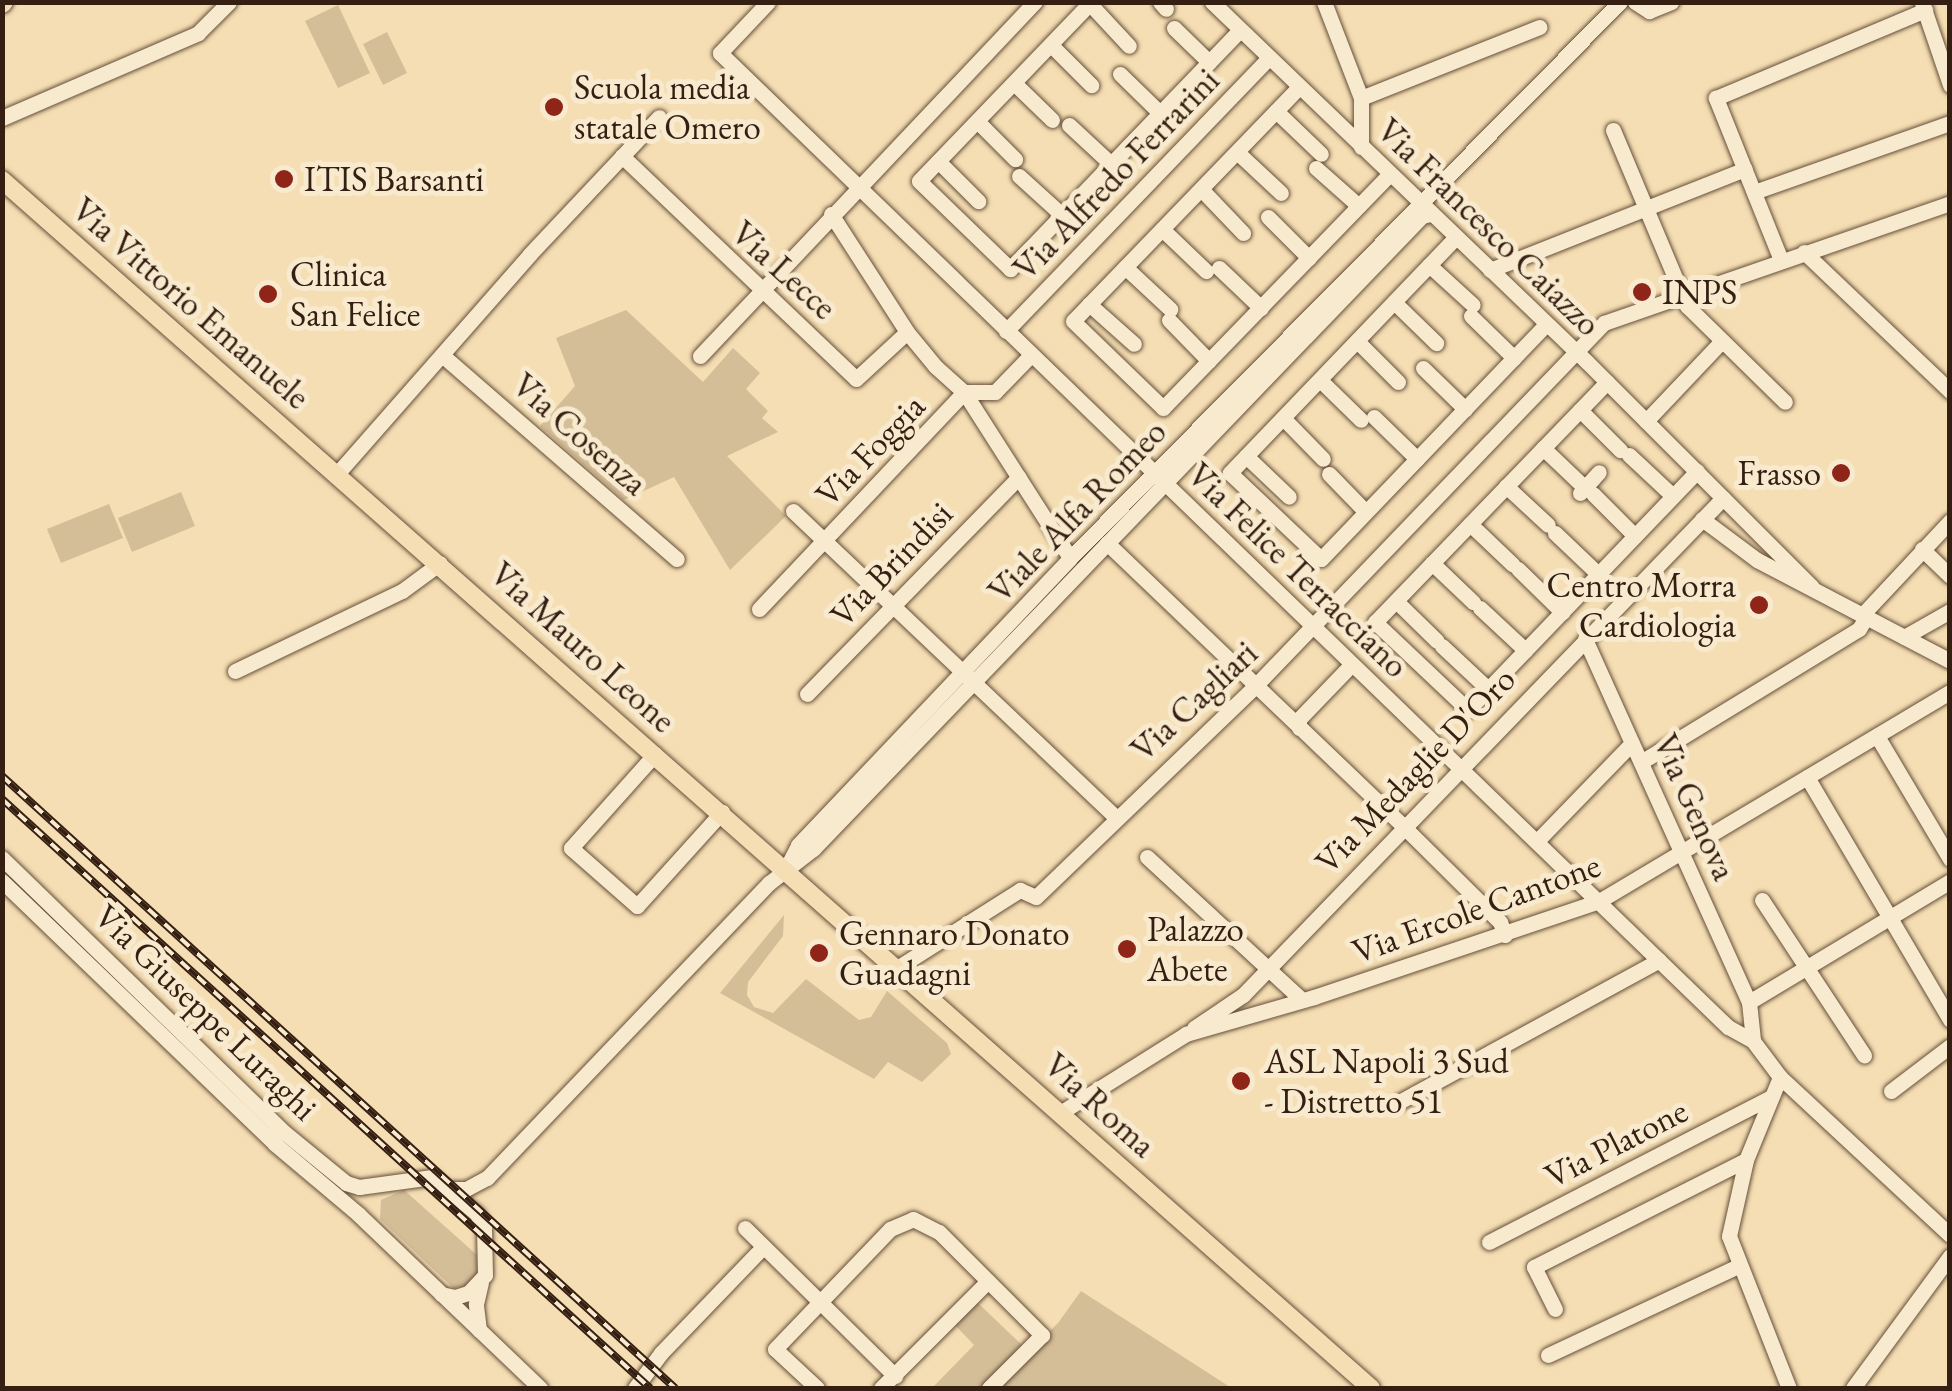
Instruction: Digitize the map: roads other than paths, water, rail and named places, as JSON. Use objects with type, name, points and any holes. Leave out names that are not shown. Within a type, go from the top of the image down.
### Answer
[{"type":"main road","name":"Via Vittorio Emanuele","points":[[2,180],[336,475]]},
{"type":"main road","name":"Via Mauro Leone","points":[[336,475],[786,868]]},
{"type":"main road","name":"Via Roma","points":[[786,868],[1371,1388]]},
{"type":"street","points":[[2,118],[198,33],[228,2]]},
{"type":"street","name":"Via Felice Terracciano","points":[[768,2],[720,53],[1728,1026],[1753,1041],[1780,1078],[1950,1234]]},
{"type":"street","points":[[700,356],[762,286],[1036,2]]},
{"type":"street","name":"Via Francesco Caiazzo","points":[[1212,2],[1607,382],[1812,586]]},
{"type":"street","points":[[1160,479],[1418,221],[1620,2]]},
{"type":"street","points":[[1634,2],[1649,11],[1671,2]]},
{"type":"street","points":[[1128,46],[1090,4],[919,182],[1010,270],[1240,30]]},
{"type":"street","points":[[1328,4],[1361,98],[1361,147]]},
{"type":"street","points":[[1782,260],[1716,98],[1924,6],[1950,85]]},
{"type":"street","points":[[1361,98],[1539,27]]},
{"type":"street","points":[[1174,28],[1210,62]]},
{"type":"street","points":[[1050,45],[1091,85]]},
{"type":"street","name":"Via Alfredo Ferrarini","points":[[1006,331],[1269,58]]},
{"type":"street","points":[[1120,74],[1160,113]]},
{"type":"street","points":[[1014,83],[1052,120]]},
{"type":"street","points":[[1300,87],[1072,322],[1163,408],[1390,174]]},
{"type":"street","points":[[1276,111],[1360,206]]},
{"type":"street","points":[[336,475],[659,117]]},
{"type":"street","points":[[977,121],[1062,215]]},
{"type":"street","points":[[1754,192],[1950,123]]},
{"type":"street","points":[[1069,125],[1111,164]]},
{"type":"street","points":[[1614,130],[1691,311],[1786,402]]},
{"type":"street","points":[[1237,152],[1281,194]]},
{"type":"street","name":"Via Lecce","points":[[622,156],[856,379],[908,332]]},
{"type":"street","points":[[938,162],[978,201]]},
{"type":"street","points":[[1490,270],[1745,169]]},
{"type":"street","points":[[1200,190],[1244,233]]},
{"type":"street","name":"Via Cagliari","points":[[897,968],[1020,890],[1036,897],[1256,686],[1604,323],[1950,203]]},
{"type":"street","name":"Via Lecce","points":[[831,214],[908,332],[936,368],[964,392],[1070,558]]},
{"type":"street","points":[[1268,217],[1309,258]]},
{"type":"street","points":[[1162,229],[1261,308]]},
{"type":"street","points":[[1456,237],[1230,473],[1321,559],[1546,324]]},
{"type":"street","points":[[1804,252],[1950,391]]},
{"type":"street","points":[[1430,265],[1514,358]]},
{"type":"street","points":[[1126,267],[1209,361]]},
{"type":"street","points":[[1213,290],[1217,272]]},
{"type":"street","points":[[1394,302],[1436,343]]},
{"type":"street","points":[[1089,304],[1134,344]]},
{"type":"street","points":[[1357,340],[1398,382]]},
{"type":"street","points":[[1646,421],[1722,341]]},
{"type":"street","name":"Via Cosenza","points":[[442,355],[677,560]]},
{"type":"street","name":"Via Foggia","points":[[759,609],[964,392],[995,392],[1032,355]]},
{"type":"street","points":[[1423,368],[1465,409]]},
{"type":"street","points":[[1320,380],[1416,460]]},
{"type":"street","points":[[1607,382],[1375,622],[1468,710],[1696,471]]},
{"type":"street","points":[[1580,410],[1672,496]]},
{"type":"street","points":[[1282,418],[1366,512]]},
{"type":"street","points":[[1543,448],[1635,536]]},
{"type":"street","points":[[1246,456],[1288,497]]},
{"type":"street","points":[[1586,491],[1599,472]]},
{"type":"street","name":"Via Brindisi","points":[[808,694],[1019,477]]},
{"type":"street","name":"Viale Alfa Romeo","points":[[964,682],[1107,543],[1160,479]]},
{"type":"street","name":"Viale Alfa Romeo","points":[[486,1178],[786,868],[808,854],[1070,558],[1160,479]]},
{"type":"street","points":[[1506,486],[1598,574]]},
{"type":"street","name":"Via Medaglie D'Oro","points":[[1186,1034],[1243,995],[1402,825],[1723,498]]},
{"type":"street","points":[[793,511],[964,682],[1111,821]]},
{"type":"street","points":[[1702,518],[1738,549],[1950,661]]},
{"type":"street","points":[[1642,762],[1859,629],[1864,616],[1950,521]]},
{"type":"street","points":[[1470,524],[1562,612]]},
{"type":"street","points":[[1107,543],[1299,723],[1500,922],[1504,936]]},
{"type":"street","points":[[1922,549],[1950,576]]},
{"type":"street","points":[[235,671],[402,591],[440,564]]},
{"type":"street","points":[[1432,564],[1525,650]]},
{"type":"street","points":[[1396,601],[1488,689]]},
{"type":"street","points":[[1904,637],[1950,611]]},
{"type":"street","name":"Via Genova","points":[[1585,639],[1750,1002]]},
{"type":"street","points":[[1299,723],[1352,664]]},
{"type":"street","name":"Via Ercole Cantone","points":[[1060,1113],[1186,1034],[1504,936],[1599,901],[1950,692]]},
{"type":"street","points":[[1876,736],[1950,858]]},
{"type":"street","points":[[1537,841],[1632,742]]},
{"type":"street","points":[[655,754],[571,848],[637,906],[722,812]]},
{"type":"street","points":[[1808,777],[1950,1020]]},
{"type":"street","points":[[1147,857],[1264,969],[1273,971],[1300,998]]},
{"type":"street","name":"Via Giuseppe Luraghi","points":[[2,858],[285,1133],[346,1184],[360,1188],[426,1176],[449,1189]]},
{"type":"street","name":"Via Giuseppe Luraghi","points":[[2,881],[275,1144],[358,1214],[540,1388]]},
{"type":"street","points":[[1753,1041],[1750,1002],[1950,881]]},
{"type":"street","points":[[1762,900],[1864,1055]]},
{"type":"street","points":[[1399,1102],[1660,960]]},
{"type":"street","points":[[1243,995],[1262,1013]]},
{"type":"street","points":[[1891,1091],[1950,1046]]},
{"type":"street","points":[[1780,1078],[1746,1160],[1729,1236],[1789,1388]]},
{"type":"street","name":"Via Platone","points":[[1488,1242],[1771,1096]]},
{"type":"street","points":[[1555,1308],[1534,1267],[1746,1160]]},
{"type":"street","points":[[449,1189],[466,1189],[486,1178]]},
{"type":"street","points":[[478,1215],[476,1201],[486,1178]]},
{"type":"street","points":[[358,1214],[380,1184]]},
{"type":"street","points":[[449,1189],[484,1224],[488,1257],[476,1304],[479,1330]]},
{"type":"street","points":[[817,1388],[774,1349],[890,1229],[906,1219],[919,1220],[939,1232],[1042,1336],[989,1388]]},
{"type":"street","points":[[745,1228],[894,1376]]},
{"type":"street","points":[[639,1387],[661,1352],[764,1247]]},
{"type":"street","points":[[1855,1388],[1950,1256]]},
{"type":"street","points":[[1548,1355],[1738,1266]]},
{"type":"street","points":[[882,1388],[988,1281]]},
{"type":"street","points":[[442,1294],[454,1297],[481,1283]]},
{"type":"railway","points":[[2,776],[675,1388]]},
{"type":"railway","points":[[2,799],[650,1388]]},
{"type":"place","name":"Scuola media statale Omero","points":[[554,107]]},
{"type":"place","name":"ITIS Barsanti","points":[[284,179]]},
{"type":"place","name":"INPS","points":[[1642,292]]},
{"type":"place","name":"Clinica San Felice","points":[[268,294]]},
{"type":"place","name":"Frasso","points":[[1841,473]]},
{"type":"place","name":"Centro Morra Cardiologia","points":[[1759,605]]},
{"type":"place","name":"Palazzo Abete","points":[[1127,949]]},
{"type":"place","name":"Gennaro Donato Guadagni","points":[[819,953]]},
{"type":"place","name":"ASL Napoli 3 Sud - Distretto 51","points":[[1241,1081]]}]
